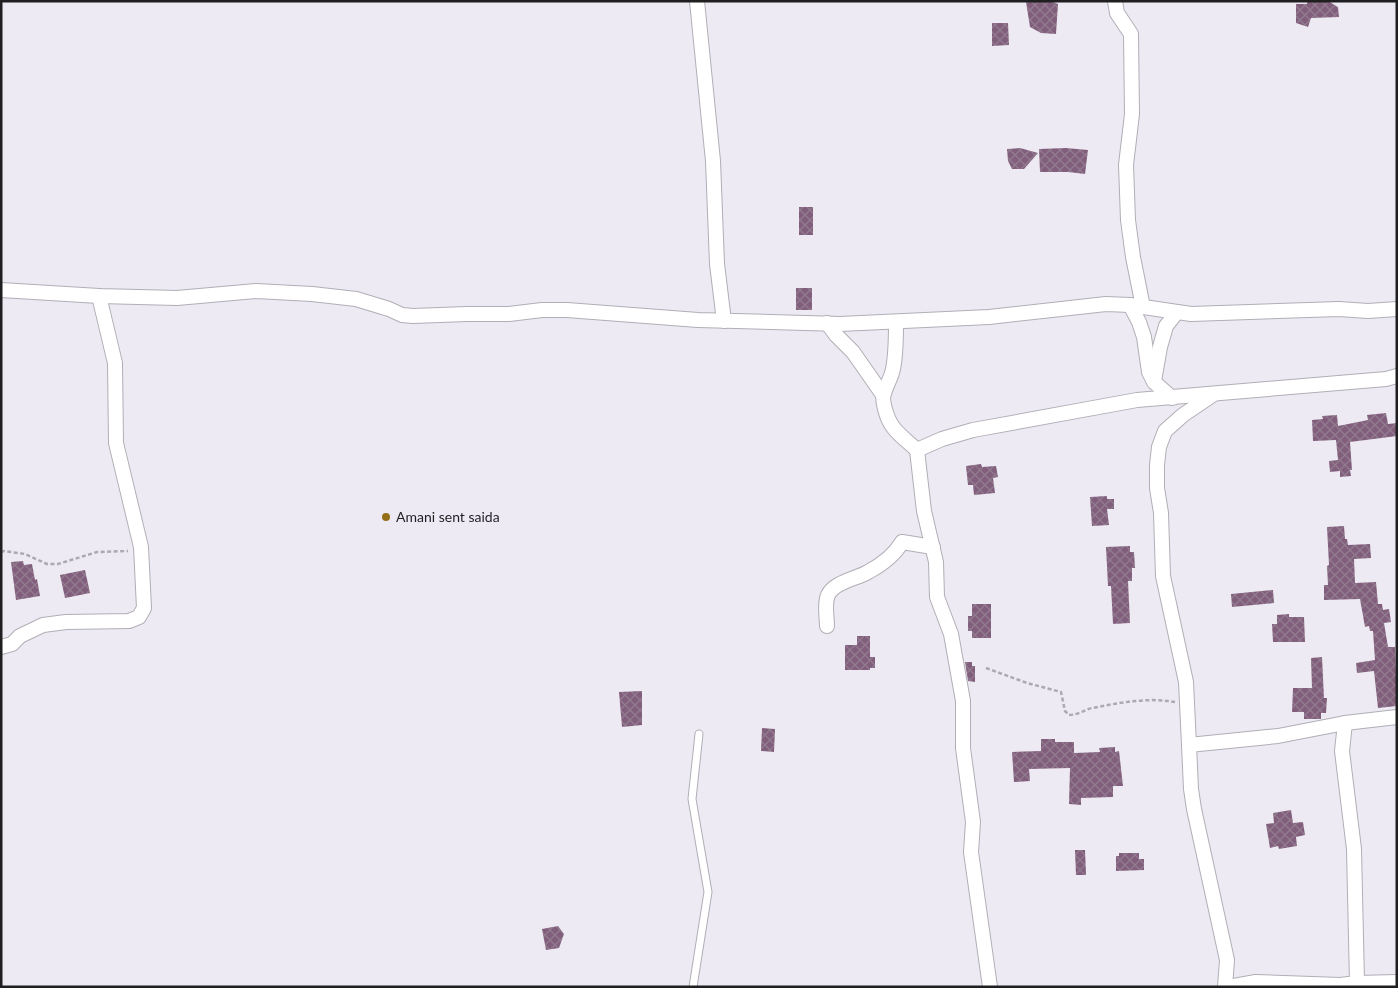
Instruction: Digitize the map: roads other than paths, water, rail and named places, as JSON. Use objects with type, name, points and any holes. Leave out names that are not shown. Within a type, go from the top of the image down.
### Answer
[{"type":"street","points":[[697,1],[713,161],[717,264],[724,321]]},
{"type":"street","points":[[1115,1],[1117,13],[1131,34],[1132,114],[1126,165],[1128,220],[1137,306],[1148,366],[1154,382],[1172,398]]},
{"type":"street","points":[[1,290],[99,296],[177,298],[256,291],[356,299],[402,315],[413,316],[509,314],[542,310],[567,310],[724,321],[840,324],[989,318],[1106,304],[1137,306],[1191,314],[1338,309],[1368,311],[1397,308]]},
{"type":"street","points":[[1,647],[12,644],[20,636],[43,626],[66,622],[128,621],[139,617],[144,608],[141,547],[116,443],[115,363],[99,296]]},
{"type":"street","points":[[1154,382],[1166,326],[1177,312]]},
{"type":"street","points":[[828,323],[836,335],[853,352],[883,395],[888,420],[895,431],[917,450],[924,511],[936,562],[938,601],[951,634],[963,701],[963,748],[973,822],[970,852],[990,987]]},
{"type":"street","points":[[883,395],[893,370],[896,348],[896,323]]},
{"type":"street","points":[[917,450],[942,439],[973,430],[1137,400],[1386,379],[1397,376]]},
{"type":"street","points":[[1214,394],[1183,415],[1165,431],[1159,447],[1157,488],[1161,513],[1163,576],[1186,682],[1191,789],[1227,960],[1227,987],[1256,982],[1340,985],[1397,982]]},
{"type":"street","points":[[827,626],[826,602],[828,595],[833,589],[882,564],[894,554],[902,542],[933,547]]},
{"type":"street","points":[[1189,745],[1278,736],[1345,723],[1397,718]]},
{"type":"street","points":[[1345,723],[1342,751],[1354,849],[1357,983]]},
{"type":"lane","points":[[693,987],[708,892],[692,799],[699,734]]},
{"type":"place","name":"Amani sent saida","points":[[386,517]]}]
